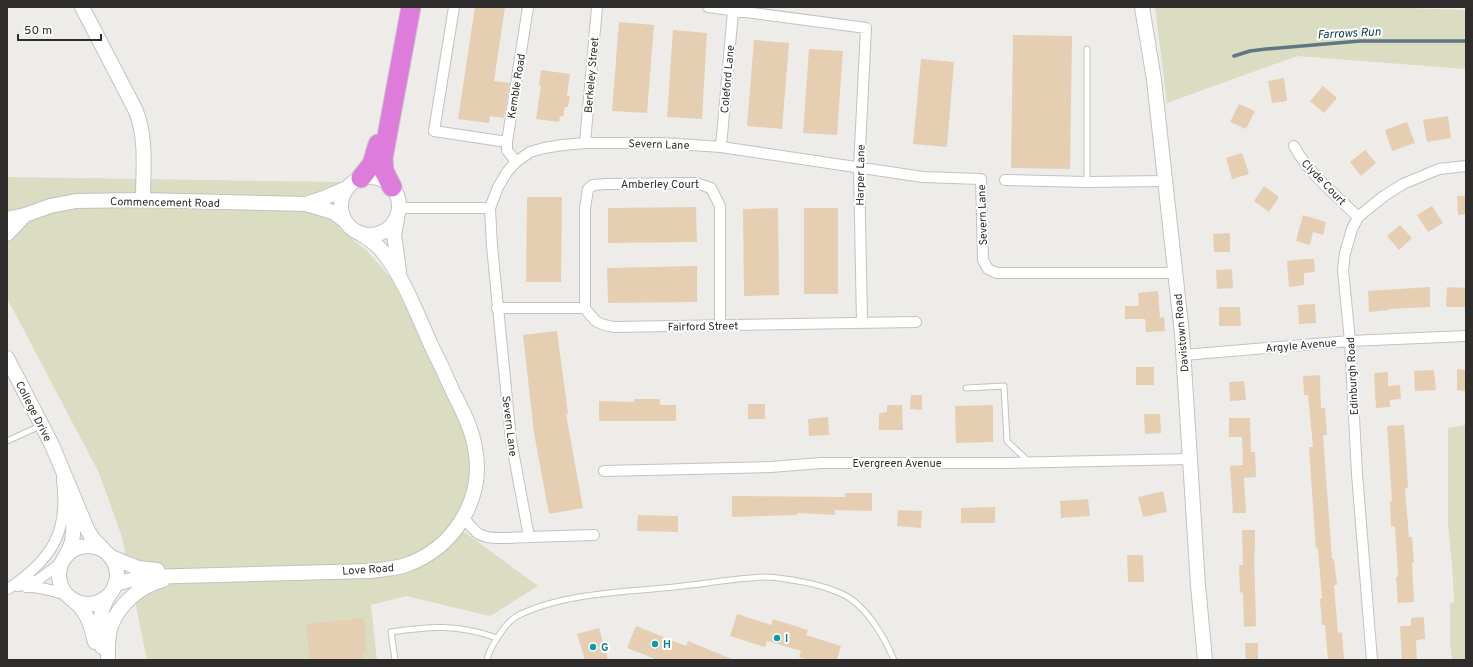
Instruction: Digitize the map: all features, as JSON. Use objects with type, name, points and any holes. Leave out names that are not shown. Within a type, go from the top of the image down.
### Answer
[{"type":"highway","points":[[354,183],[372,164],[377,150],[404,7]]},
{"type":"highway","points":[[392,187],[384,171],[382,158],[411,7]]},
{"type":"street","points":[[82,7],[136,111],[140,122],[143,134],[143,200]]},
{"type":"street","points":[[454,7],[434,132],[507,142],[507,150],[516,162]]},
{"type":"street","name":"Kemble Road","points":[[507,142],[528,7]]},
{"type":"street","name":"Berkeley Street","points":[[585,143],[597,7]]},
{"type":"street","points":[[708,7],[733,10]]},
{"type":"street","name":"Davistown Road","points":[[1142,7],[1154,80],[1184,354],[1198,585],[1205,660]]},
{"type":"street","name":"Harper Lane","points":[[733,10],[866,28],[859,168],[862,322]]},
{"type":"street","name":"Coleford Lane","points":[[721,147],[733,10]]},
{"type":"street","name":"Severn Lane","points":[[529,537],[511,440],[497,308],[490,208],[498,187],[507,172],[516,162],[530,152],[544,148],[585,143],[662,143],[721,147],[924,177],[981,179],[983,260],[988,269],[997,273],[1176,272]]},
{"type":"street","name":"Clyde Court","points":[[1294,146],[1301,159],[1310,170],[1358,217]]},
{"type":"street","name":"Edinburgh Road","points":[[1372,660],[1357,474],[1350,341],[1343,270],[1345,253],[1352,229],[1358,217],[1384,196],[1403,184],[1439,169],[1466,166]]},
{"type":"street","points":[[368,177],[384,180],[392,187],[398,198],[398,211],[392,225],[382,232],[372,235],[361,234],[354,230],[345,221],[341,207],[343,196],[354,183],[368,177]]},
{"type":"street","points":[[1005,180],[1087,182],[1165,181]]},
{"type":"street","name":"Commencement Road","points":[[306,204],[335,194],[354,183]]},
{"type":"street","name":"Amberley Court","points":[[585,308],[585,209],[588,188],[593,185],[607,184],[696,183],[712,188],[720,206],[720,325]]},
{"type":"street","name":"Commencement Road","points":[[7,219],[25,215],[50,206],[76,201],[143,200],[306,204],[333,212],[345,221]]},
{"type":"street","points":[[398,211],[490,208]]},
{"type":"street","name":"Love Road","points":[[398,211],[394,229],[394,241],[401,280]]},
{"type":"street","name":"Commencement Road","points":[[7,234],[25,215]]},
{"type":"street","name":"Love Road","points":[[114,587],[143,577],[370,571],[392,568],[405,565],[428,555],[453,534],[464,518],[472,500],[477,467],[475,447],[465,417],[401,280],[383,251],[361,234]]},
{"type":"street","points":[[497,308],[585,308]]},
{"type":"street","name":"Fairford Street","points":[[585,308],[594,320],[602,325],[614,327],[916,322]]},
{"type":"street","name":"Argyle Avenue","points":[[1184,354],[1350,341],[1466,336]]},
{"type":"street","name":"College Drive","points":[[7,358],[60,465],[88,531],[107,554]]},
{"type":"street","name":"Evergreen Avenue","points":[[604,471],[771,467],[821,464],[1190,459]]},
{"type":"street","points":[[8,589],[34,570],[52,547],[59,532],[64,507],[64,493],[60,465]]},
{"type":"street","name":"College Drive","points":[[60,465],[68,493],[74,523],[71,545],[63,559]]},
{"type":"street","points":[[464,518],[473,529],[481,535],[498,538],[594,535]]},
{"type":"street","points":[[8,589],[38,580],[74,549],[83,546],[95,546],[107,554],[116,570],[114,587],[106,600],[100,615],[100,632],[104,660]]},
{"type":"street","name":"Love Road","points":[[107,554],[145,570],[213,574]]},
{"type":"street","points":[[63,559],[59,569],[61,586],[68,596],[82,608],[88,618],[93,630],[100,660]]},
{"type":"street","points":[[108,660],[108,637],[111,625],[122,607],[139,590],[147,585],[169,579],[213,574]]},
{"type":"street","points":[[8,589],[34,586],[68,596],[79,602],[90,604],[102,600],[114,587]]},
{"type":"lane","points":[[1087,49],[1087,182]]},
{"type":"lane","points":[[966,388],[1004,386],[1007,441],[1030,462]]},
{"type":"lane","points":[[7,441],[41,425]]},
{"type":"lane","points":[[486,660],[497,638],[508,624],[516,617],[541,606],[574,598],[768,577],[812,582],[842,593],[860,607],[878,628],[886,641],[894,660]]},
{"type":"lane","points":[[395,660],[391,632],[425,627],[452,627],[482,633],[497,638]]},
{"type":"green space","points":[[1155,7],[1382,7],[1466,10],[1466,69],[1297,56],[1167,103]]},
{"type":"green space","points":[[7,177],[345,182],[339,228],[367,251],[391,278],[451,395],[471,453],[470,482],[455,525],[538,586],[490,616],[406,596],[371,605],[377,660],[147,660],[122,537],[99,473],[7,298]]},
{"type":"green space","points":[[1466,425],[1466,660],[1452,660],[1450,641],[1450,603],[1454,602],[1448,526],[1448,428]]},
{"type":"building","points":[[475,7],[505,7],[494,81],[510,83],[504,118],[490,116],[489,123],[458,119]]},
{"type":"building","points":[[619,22],[654,25],[647,113],[612,111]]},
{"type":"building","points":[[673,30],[707,33],[702,119],[667,117]]},
{"type":"building","points":[[1013,35],[1072,36],[1070,169],[1011,168]]},
{"type":"building","points":[[754,40],[789,43],[782,129],[747,126]]},
{"type":"building","points":[[809,49],[843,51],[837,135],[803,133]]},
{"type":"building","points":[[921,59],[954,62],[947,147],[913,144]]},
{"type":"building","points":[[541,70],[570,74],[567,96],[570,96],[568,107],[565,107],[563,117],[560,116],[559,122],[536,119],[541,86],[539,85]]},
{"type":"building","points":[[1284,78],[1287,101],[1272,103],[1268,81]]},
{"type":"building","points":[[1323,86],[1337,98],[1324,113],[1310,101]]},
{"type":"building","points":[[1239,104],[1255,111],[1246,129],[1230,122]]},
{"type":"building","points":[[1448,116],[1451,138],[1427,142],[1423,120]]},
{"type":"building","points":[[1407,122],[1415,143],[1392,151],[1385,130]]},
{"type":"building","points":[[1365,150],[1376,163],[1361,176],[1350,162]]},
{"type":"building","points":[[1242,153],[1249,174],[1232,179],[1226,158]]},
{"type":"building","points":[[1264,186],[1279,197],[1269,212],[1254,201]]},
{"type":"building","points":[[1457,196],[1466,196],[1466,214],[1458,215]]},
{"type":"building","points":[[527,197],[562,197],[561,282],[526,282]]},
{"type":"building","points":[[1432,206],[1443,223],[1428,232],[1417,215]]},
{"type":"building","points":[[696,207],[697,242],[608,243],[608,208]]},
{"type":"building","points":[[778,208],[779,295],[744,296],[743,209]]},
{"type":"building","points":[[804,208],[838,208],[838,294],[804,294]]},
{"type":"building","points":[[1303,215],[1326,222],[1323,235],[1313,232],[1310,245],[1296,241]]},
{"type":"building","points":[[1400,225],[1412,238],[1399,250],[1387,236]]},
{"type":"building","points":[[1230,233],[1230,252],[1214,252],[1213,234]]},
{"type":"building","points":[[1314,259],[1315,272],[1304,273],[1304,285],[1289,287],[1287,261]]},
{"type":"building","points":[[697,266],[697,302],[608,303],[607,268]]},
{"type":"building","points":[[1232,269],[1233,288],[1217,289],[1216,270]]},
{"type":"building","points":[[1430,287],[1430,307],[1389,309],[1369,312],[1368,291]]},
{"type":"building","points":[[1447,287],[1466,288],[1466,307],[1446,307]]},
{"type":"building","points":[[1158,291],[1160,318],[1164,317],[1165,331],[1146,332],[1145,319],[1125,319],[1125,306],[1139,306],[1138,293]]},
{"type":"building","points":[[1315,304],[1316,323],[1299,324],[1298,305]]},
{"type":"building","points":[[1219,307],[1240,307],[1241,326],[1219,326]]},
{"type":"building","points":[[557,331],[568,414],[566,414],[583,508],[549,514],[534,433],[523,335]]},
{"type":"building","points":[[1136,367],[1154,367],[1154,385],[1136,385]]},
{"type":"building","points":[[1457,369],[1466,370],[1466,391],[1457,390]]},
{"type":"building","points":[[1434,370],[1436,390],[1415,391],[1414,371]]},
{"type":"building","points":[[1388,372],[1388,386],[1400,385],[1401,399],[1390,400],[1390,407],[1376,408],[1374,373]]},
{"type":"building","points":[[1320,375],[1321,408],[1325,408],[1327,435],[1323,435],[1332,559],[1334,559],[1337,585],[1334,585],[1338,633],[1342,632],[1344,659],[1334,660],[1328,660],[1325,625],[1322,625],[1320,599],[1322,598],[1318,548],[1316,549],[1309,447],[1313,447],[1308,395],[1304,395],[1303,376]]},
{"type":"building","points":[[1244,381],[1246,400],[1230,401],[1229,382]]},
{"type":"building","points":[[911,395],[922,395],[922,410],[910,409]]},
{"type":"building","points":[[634,399],[660,399],[660,405],[676,405],[676,421],[599,421],[599,401],[634,402]]},
{"type":"building","points":[[748,404],[765,404],[765,419],[748,419]]},
{"type":"building","points":[[887,405],[902,405],[903,430],[879,430],[879,413],[887,412]]},
{"type":"building","points":[[993,405],[993,442],[956,443],[955,406]]},
{"type":"building","points":[[1144,414],[1160,414],[1161,433],[1145,434]]},
{"type":"building","points":[[828,417],[829,435],[809,436],[808,419]]},
{"type":"building","points":[[1229,418],[1250,418],[1251,452],[1255,452],[1256,477],[1244,478],[1246,513],[1233,513],[1230,466],[1243,465],[1242,437],[1229,437]]},
{"type":"building","points":[[1404,425],[1408,488],[1405,488],[1409,537],[1412,537],[1414,562],[1412,563],[1414,602],[1398,603],[1395,526],[1391,527],[1390,501],[1392,501],[1387,426]]},
{"type":"building","points":[[1163,491],[1167,512],[1143,517],[1138,497]]},
{"type":"building","points":[[845,493],[872,493],[872,511],[835,510],[835,515],[797,513],[797,515],[732,517],[732,496],[845,497]]},
{"type":"building","points":[[1088,499],[1090,516],[1061,518],[1060,501]]},
{"type":"building","points":[[995,507],[995,523],[961,523],[961,508]]},
{"type":"building","points":[[898,510],[922,511],[921,528],[897,526]]},
{"type":"building","points":[[638,515],[678,516],[678,532],[637,531]]},
{"type":"building","points":[[1242,530],[1255,530],[1254,551],[1256,626],[1244,627],[1243,592],[1240,593],[1239,565],[1243,565]]},
{"type":"building","points":[[1127,555],[1143,555],[1144,582],[1128,582]]},
{"type":"building","name":"I","points":[[737,614],[771,625],[773,619],[808,630],[806,635],[841,646],[837,660],[809,660],[799,657],[801,651],[767,641],[765,647],[730,636]]},
{"type":"building","points":[[1424,617],[1425,639],[1416,640],[1417,660],[1402,660],[1400,626],[1411,626],[1411,618]]},
{"type":"building","points":[[364,618],[367,653],[362,653],[363,660],[310,660],[306,624]]},
{"type":"building","name":"H","points":[[636,626],[686,646],[688,641],[734,660],[658,660],[627,648]]},
{"type":"building","name":"G","points":[[599,628],[608,660],[585,660],[577,634]]},
{"type":"building","points":[[1245,643],[1258,643],[1258,660],[1246,660]]},
{"type":"waterway","name":"Farrows Run","points":[[1234,56],[1250,51],[1266,49],[1360,41],[1466,41]]},
{"type":"place","name":"I","points":[[777,638]]},
{"type":"place","name":"H","points":[[655,644]]},
{"type":"place","name":"G","points":[[593,647]]}]
